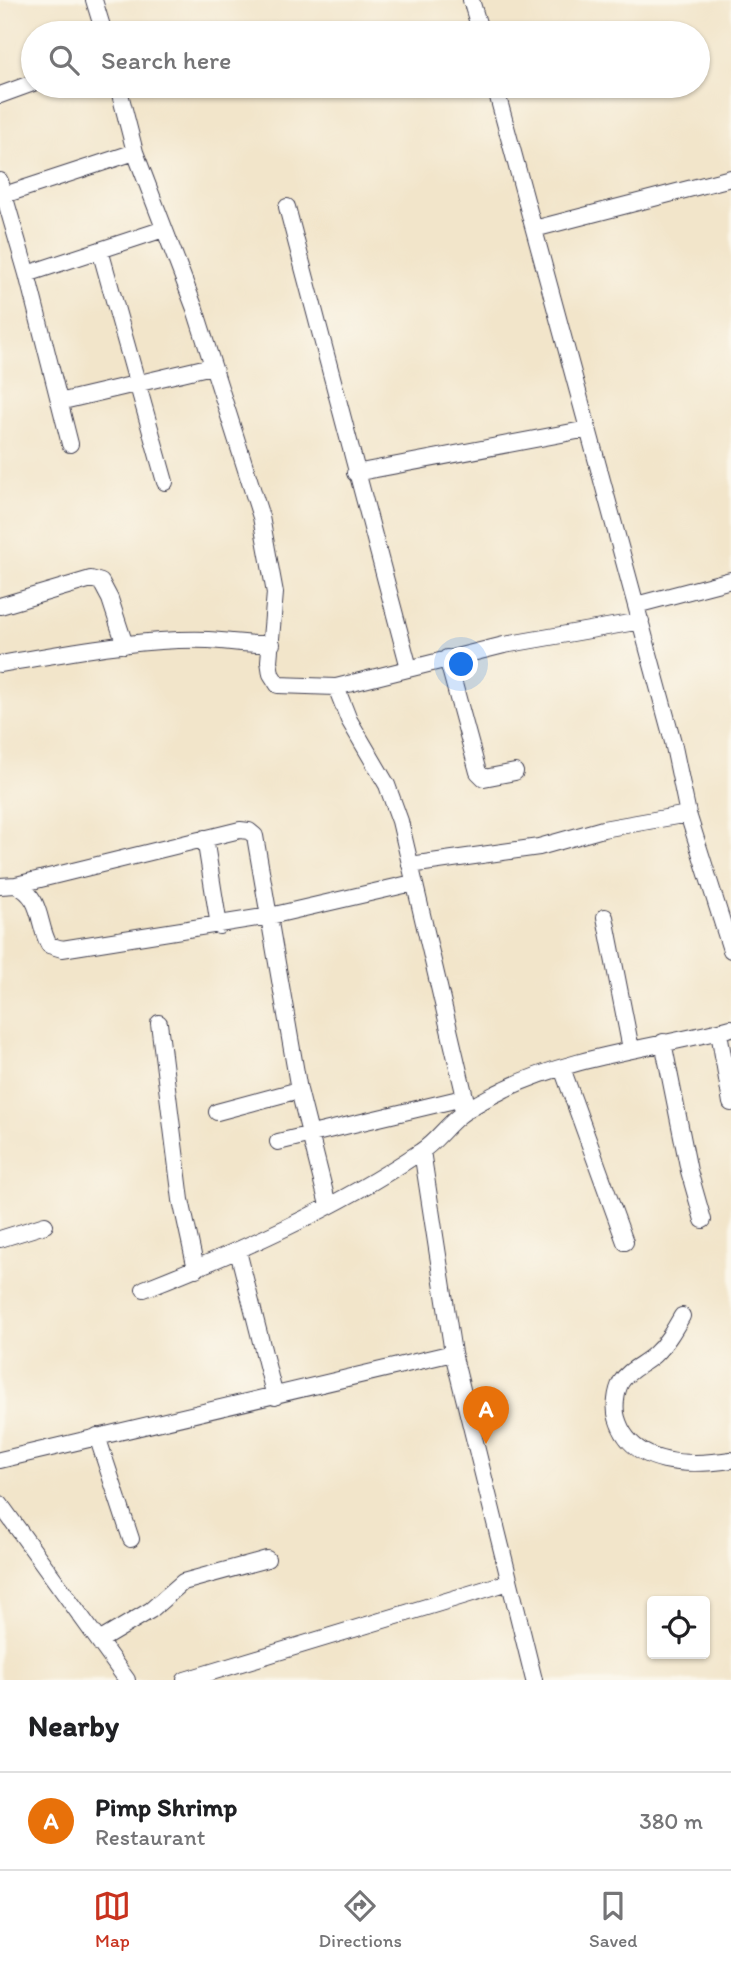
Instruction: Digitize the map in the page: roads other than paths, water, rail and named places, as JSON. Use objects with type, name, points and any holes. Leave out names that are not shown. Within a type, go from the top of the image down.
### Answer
[{"type":"street","points":[[94,0],[100,21]]},
{"type":"street","points":[[471,0],[477,21]]},
{"type":"street","points":[[0,95],[21,87]]},
{"type":"street","points":[[121,98],[135,152],[195,309],[270,553],[275,593],[271,674],[278,685],[336,687],[447,659],[641,621]]},
{"type":"street","points":[[498,98],[641,621],[673,742],[688,814],[731,950]]},
{"type":"street","points":[[70,444],[2,188],[135,152]]},
{"type":"street","points":[[534,229],[731,177]]},
{"type":"street","points":[[288,207],[355,473],[409,668]]},
{"type":"street","points":[[27,274],[164,229]]},
{"type":"street","points":[[100,250],[165,482]]},
{"type":"street","points":[[59,402],[212,366]]},
{"type":"street","points":[[355,473],[588,429]]},
{"type":"street","points":[[0,606],[91,579],[101,582],[110,599],[124,645]]},
{"type":"street","points":[[636,605],[731,580]]},
{"type":"street","points":[[0,664],[124,645],[209,640],[233,644],[272,644]]},
{"type":"street","points":[[447,659],[478,772],[484,778],[515,772]]},
{"type":"street","points":[[336,687],[349,720],[387,785],[400,821],[466,1104]]},
{"type":"street","points":[[410,865],[539,846],[603,829],[688,814]]},
{"type":"street","points":[[8,886],[240,830],[255,835],[299,1090],[328,1205]]},
{"type":"street","points":[[205,838],[219,926]]},
{"type":"street","points":[[8,886],[27,890],[36,900],[43,935],[49,945],[62,949],[219,926],[413,883]]},
{"type":"street","points":[[605,917],[631,1049]]},
{"type":"street","points":[[159,1023],[181,1200],[196,1269]]},
{"type":"street","points":[[278,1142],[466,1104],[562,1068],[631,1049],[725,1030],[731,1103]]},
{"type":"street","points":[[663,1042],[689,1171],[703,1220]]},
{"type":"street","points":[[562,1068],[625,1242]]},
{"type":"street","points":[[216,1112],[299,1090]]},
{"type":"street","points":[[144,1289],[238,1251],[328,1205],[422,1151],[466,1104]]},
{"type":"street","points":[[422,1151],[453,1353],[534,1680]]},
{"type":"street","points":[[0,1239],[45,1225]]},
{"type":"street","points":[[238,1251],[275,1397]]},
{"type":"street","points":[[682,1316],[668,1339],[653,1356],[628,1373],[620,1383],[615,1412],[620,1430],[630,1444],[656,1458],[687,1465],[731,1460]]},
{"type":"street","points":[[0,1460],[453,1353]]},
{"type":"street","points":[[97,1436],[131,1539]]},
{"type":"street","points":[[0,1504],[127,1680]]},
{"type":"street","points":[[99,1641],[151,1610],[183,1582],[267,1559]]},
{"type":"street","points":[[185,1680],[509,1582]]},
{"type":"place","name":"Pimp Shrimp","points":[[486,1444]]}]
